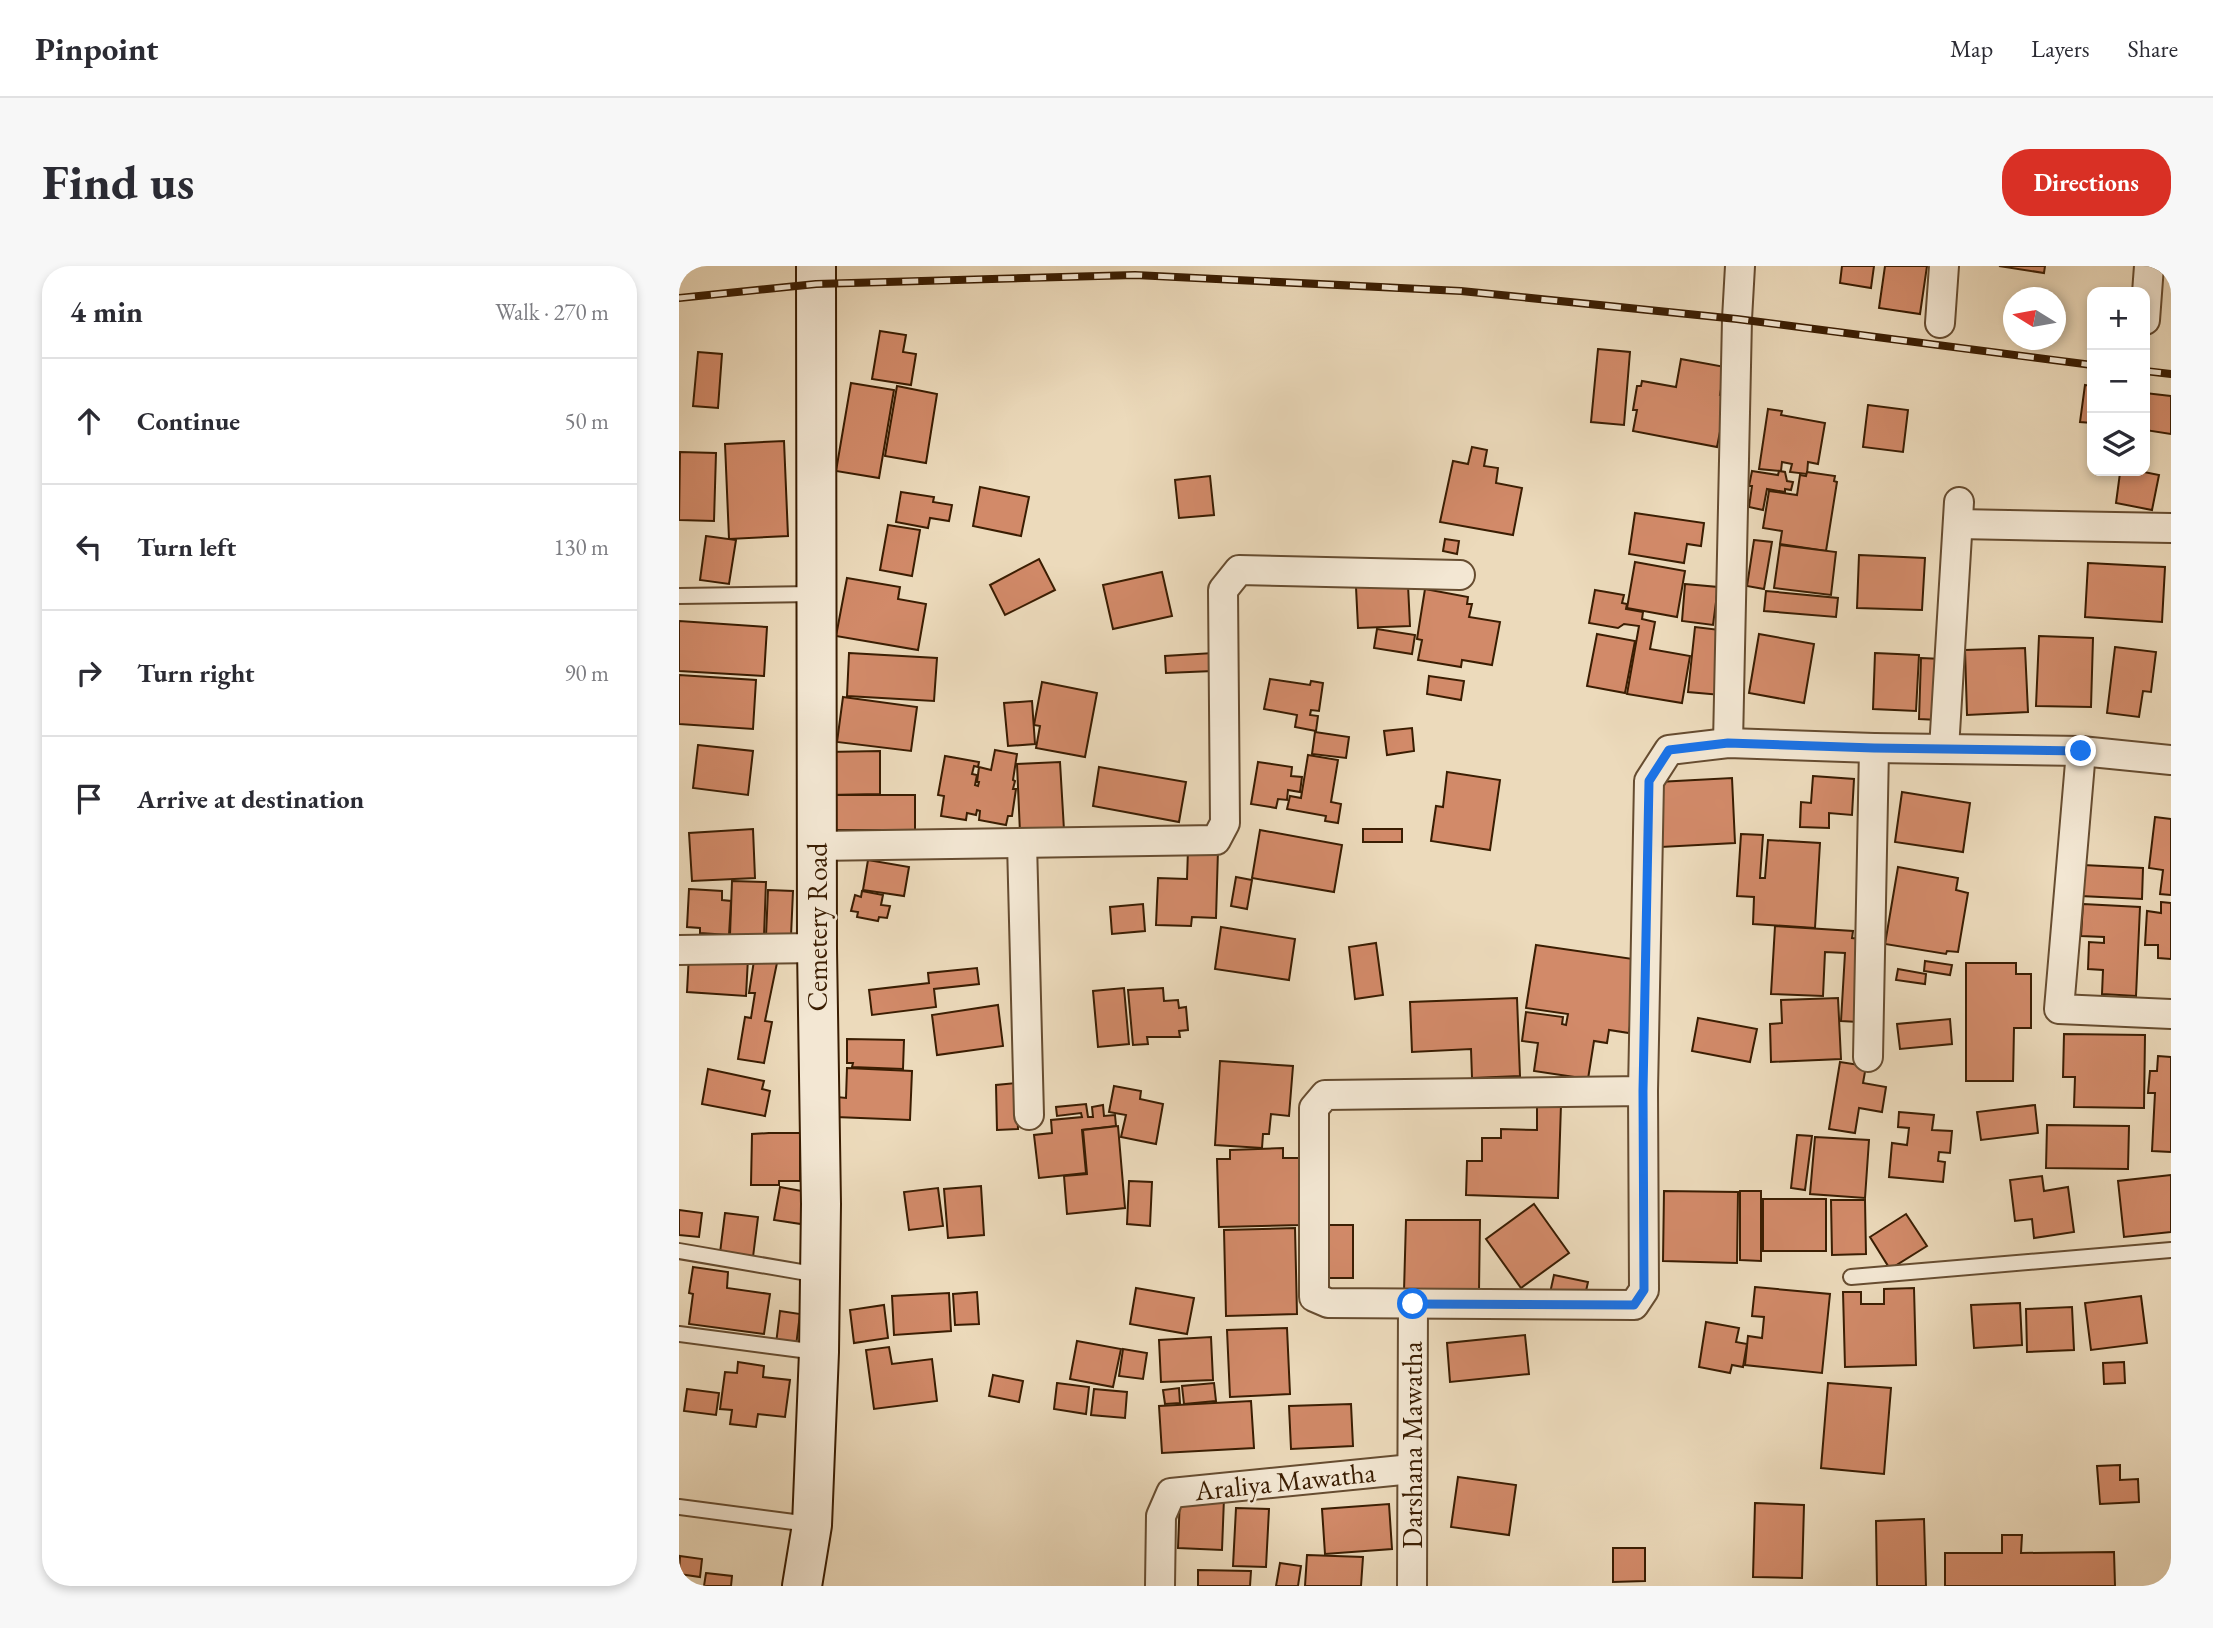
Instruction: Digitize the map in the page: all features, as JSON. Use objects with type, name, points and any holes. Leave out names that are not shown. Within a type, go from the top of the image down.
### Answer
[{"type":"street","name":"Cemetery Road","points":[[802,1586],[812,1525],[820,1275],[816,846],[816,266]]},
{"type":"street","points":[[1728,743],[1740,266]]},
{"type":"street","points":[[1940,323],[1944,266]]},
{"type":"street","points":[[2147,287],[2149,266]]},
{"type":"street","points":[[1944,749],[1959,513],[2171,528]]},
{"type":"street","points":[[816,846],[1216,840],[1225,823],[1223,590],[1239,570],[1460,575]]},
{"type":"street","points":[[1643,1091],[1325,1095],[1314,1108],[1314,1297],[1328,1303],[1634,1305],[1644,1290],[1643,1091],[1649,781],[1669,750],[1728,743],[2081,751],[2171,760]]},
{"type":"street","points":[[1868,1057],[1874,748]]},
{"type":"street","points":[[2081,751],[2059,1009],[2171,1014]]},
{"type":"street","points":[[1022,843],[1029,1115]]},
{"type":"street","points":[[679,950],[817,948]]},
{"type":"street","name":"Darshana Mawatha","points":[[1412,1586],[1413,1304]]},
{"type":"street","name":"Araliya Mawatha","points":[[1160,1586],[1160,1516],[1171,1493],[1412,1469]]},
{"type":"lane","points":[[679,596],[816,594]]},
{"type":"lane","points":[[1851,1277],[2171,1250]]},
{"type":"lane","points":[[679,1251],[820,1275]]},
{"type":"lane","points":[[679,1334],[819,1352]]},
{"type":"lane","points":[[679,1507],[812,1525]]},
{"type":"building","points":[[1842,266],[1874,266],[1871,288],[1840,283]]},
{"type":"building","points":[[1885,266],[1927,266],[1920,314],[1879,308]]},
{"type":"building","points":[[1999,266],[2045,266],[2044,273]]},
{"type":"building","points":[[880,331],[906,335],[903,352],[916,354],[911,385],[872,379]]},
{"type":"building","points":[[1598,349],[1630,352],[1624,425],[1591,422]]},
{"type":"building","points":[[698,352],[722,354],[718,408],[693,406]]},
{"type":"building","points":[[1681,359],[1725,367],[1720,395],[1727,396],[1717,447],[1633,431],[1637,410],[1633,410],[1637,386],[1641,386],[1642,381],[1676,387]]},
{"type":"building","points":[[851,383],[894,390],[879,478],[836,471]]},
{"type":"building","points":[[2085,385],[2087,385],[2087,423],[2080,422]]},
{"type":"building","points":[[897,386],[937,394],[926,463],[885,456]]},
{"type":"building","points":[[2150,394],[2171,396],[2171,434],[2150,431]]},
{"type":"building","points":[[1868,405],[1908,410],[1903,452],[1863,447]]},
{"type":"building","points":[[1768,409],[1782,411],[1781,415],[1825,423],[1818,464],[1808,462],[1807,474],[1790,472],[1792,464],[1782,462],[1781,471],[1759,469]]},
{"type":"building","points":[[784,441],[788,536],[729,539],[725,444]]},
{"type":"building","points":[[1472,447],[1487,450],[1484,466],[1498,468],[1496,483],[1522,488],[1513,535],[1440,522],[1453,461],[1468,464]]},
{"type":"building","points":[[680,452],[716,453],[714,521],[679,520]]},
{"type":"building","points":[[1752,471],[1778,475],[1779,471],[1785,472],[1787,481],[1793,482],[1791,490],[1785,489],[1785,492],[1767,489],[1763,510],[1749,507]]},
{"type":"building","points":[[1807,472],[1835,476],[1834,481],[1837,482],[1826,551],[1780,544],[1782,531],[1763,528],[1769,491],[1797,495],[1800,475],[1806,476]]},
{"type":"building","points":[[2159,475],[2152,510],[2116,503],[2120,476]]},
{"type":"building","points":[[1210,476],[1214,515],[1179,518],[1175,480]]},
{"type":"building","points":[[980,487],[1029,497],[1021,536],[973,526]]},
{"type":"building","points":[[901,492],[934,497],[933,502],[952,505],[949,521],[930,518],[928,528],[896,522]]},
{"type":"building","points":[[1635,513],[1704,523],[1701,546],[1687,544],[1684,563],[1629,554]]},
{"type":"building","points":[[888,525],[920,530],[912,576],[880,570]]},
{"type":"building","points":[[706,536],[736,540],[729,584],[700,580]]},
{"type":"building","points":[[1445,539],[1459,541],[1457,554],[1443,551]]},
{"type":"building","points":[[1754,540],[1772,542],[1764,589],[1747,586]]},
{"type":"building","points":[[1780,545],[1836,552],[1831,595],[1774,588]]},
{"type":"building","points":[[1859,555],[1925,558],[1922,610],[1857,608]]},
{"type":"building","points":[[1039,559],[1055,590],[1005,615],[990,585]]},
{"type":"building","points":[[1635,562],[1685,571],[1677,617],[1627,608]]},
{"type":"building","points":[[2088,563],[2165,567],[2162,622],[2085,617]]},
{"type":"building","points":[[1162,572],[1172,616],[1113,629],[1103,585]]},
{"type":"building","points":[[847,578],[900,587],[898,599],[926,604],[918,650],[836,636]]},
{"type":"building","points":[[1685,584],[1718,587],[1713,625],[1682,621]]},
{"type":"building","points":[[1408,585],[1410,626],[1358,628],[1356,587]]},
{"type":"building","points":[[1425,589],[1468,597],[1467,604],[1472,604],[1469,617],[1500,622],[1492,665],[1462,660],[1461,667],[1418,660],[1422,640],[1417,639]]},
{"type":"building","points":[[1595,590],[1624,595],[1622,603],[1627,604],[1626,609],[1643,612],[1642,619],[1655,622],[1650,649],[1690,656],[1682,703],[1627,694],[1639,626],[1624,624],[1618,628],[1589,623]]},
{"type":"building","points":[[1766,591],[1838,598],[1836,617],[1764,611]]},
{"type":"building","points":[[679,621],[767,627],[764,676],[679,671]]},
{"type":"building","points":[[1695,627],[1728,631],[1721,695],[1688,692]]},
{"type":"building","points":[[1377,629],[1415,635],[1412,654],[1374,648]]},
{"type":"building","points":[[1597,634],[1635,641],[1625,693],[1587,686]]},
{"type":"building","points":[[1759,634],[1814,644],[1804,703],[1749,693]]},
{"type":"building","points":[[2039,636],[2093,638],[2091,707],[2036,706]]},
{"type":"building","points":[[2115,647],[2156,652],[2151,692],[2143,691],[2139,717],[2107,713]]},
{"type":"building","points":[[2025,648],[2028,712],[1967,715],[1965,650]]},
{"type":"building","points":[[849,653],[937,658],[934,701],[847,696]]},
{"type":"building","points":[[1213,653],[1213,671],[1166,673],[1165,656]]},
{"type":"building","points":[[1875,653],[1919,655],[1916,711],[1873,709]]},
{"type":"building","points":[[1921,658],[1942,659],[1939,720],[1919,719]]},
{"type":"building","points":[[679,675],[756,680],[753,729],[679,724]]},
{"type":"building","points":[[1429,676],[1464,681],[1461,700],[1427,694]]},
{"type":"building","points":[[1270,679],[1310,685],[1311,681],[1323,683],[1319,711],[1311,710],[1310,715],[1318,716],[1316,731],[1295,727],[1297,715],[1264,709]]},
{"type":"building","points":[[1042,682],[1097,693],[1085,757],[1036,748],[1040,726],[1034,725]]},
{"type":"building","points":[[843,697],[917,707],[911,751],[837,742]]},
{"type":"building","points":[[1032,701],[1035,744],[1008,746],[1004,703]]},
{"type":"building","points":[[1412,728],[1414,751],[1387,755],[1384,731]]},
{"type":"building","points":[[1315,732],[1349,737],[1346,758],[1312,754]]},
{"type":"building","points":[[698,745],[753,751],[748,795],[693,788]]},
{"type":"building","points":[[995,750],[1017,754],[1012,816],[1008,816],[1006,825],[979,820],[980,811],[977,810],[976,815],[967,813],[966,820],[941,816],[944,796],[938,795],[945,756],[979,762],[978,767],[974,766],[972,774],[977,775],[975,785],[978,786],[979,767],[991,770]]},
{"type":"building","points":[[880,751],[880,794],[827,795],[827,752]]},
{"type":"building","points":[[1308,755],[1338,760],[1331,802],[1341,804],[1338,823],[1325,821],[1326,816],[1287,809],[1290,796],[1301,798]]},
{"type":"building","points":[[1060,762],[1064,830],[1020,833],[1017,764]]},
{"type":"building","points":[[1258,762],[1292,767],[1291,776],[1302,777],[1300,792],[1288,790],[1287,800],[1278,799],[1276,808],[1251,804]]},
{"type":"building","points":[[1099,767],[1186,782],[1179,822],[1093,806]]},
{"type":"building","points":[[1447,772],[1500,780],[1490,850],[1431,841],[1436,806],[1443,807]]},
{"type":"building","points":[[1813,776],[1854,779],[1852,815],[1829,813],[1829,828],[1800,827],[1801,802],[1811,803]]},
{"type":"building","points":[[1732,778],[1735,843],[1661,847],[1658,782]]},
{"type":"building","points":[[1902,792],[1970,803],[1963,852],[1895,842]]},
{"type":"building","points":[[830,795],[915,795],[915,830],[830,830]]},
{"type":"building","points":[[2155,817],[2171,819],[2171,895],[2160,894],[2163,870],[2149,868]]},
{"type":"building","points":[[753,829],[755,878],[692,881],[689,833]]},
{"type":"building","points":[[1363,829],[1402,829],[1402,842],[1363,842]]},
{"type":"building","points":[[1260,830],[1342,845],[1334,892],[1252,878]]},
{"type":"building","points":[[1741,834],[1763,835],[1760,878],[1765,878],[1768,840],[1820,843],[1815,928],[1753,924],[1754,897],[1737,896]]},
{"type":"building","points":[[1188,849],[1218,850],[1216,918],[1192,917],[1191,926],[1156,925],[1158,878],[1187,879]]},
{"type":"building","points":[[868,860],[909,867],[904,896],[863,890]]},
{"type":"building","points":[[2083,865],[2143,868],[2142,899],[2081,896]]},
{"type":"building","points":[[1898,867],[1958,878],[1956,890],[1968,893],[1958,952],[1947,951],[1946,954],[1885,944]]},
{"type":"building","points":[[1236,877],[1252,880],[1247,909],[1231,906]]},
{"type":"building","points":[[732,881],[766,882],[764,936],[730,935]]},
{"type":"building","points":[[689,889],[722,891],[722,900],[731,901],[729,935],[700,933],[700,928],[687,927]]},
{"type":"building","points":[[768,890],[793,891],[791,936],[766,936]]},
{"type":"building","points":[[862,891],[883,895],[881,905],[890,906],[887,918],[879,917],[878,921],[857,917],[858,912],[851,911],[855,895],[861,897]]},
{"type":"building","points":[[2161,902],[2171,903],[2171,959],[2158,958],[2158,945],[2145,945],[2147,911],[2161,913]]},
{"type":"building","points":[[1143,904],[1145,931],[1112,934],[1110,907]]},
{"type":"building","points":[[2083,904],[2140,907],[2136,996],[2102,994],[2103,970],[2088,969],[2089,942],[2104,943],[2104,937],[2081,936]]},
{"type":"building","points":[[1775,926],[1853,931],[1852,938],[1863,939],[1858,1022],[1841,1021],[1845,953],[1825,952],[1823,996],[1771,994]]},
{"type":"building","points":[[1221,927],[1295,939],[1289,980],[1215,969]]},
{"type":"building","points":[[1376,943],[1383,995],[1355,999],[1349,947]]},
{"type":"building","points":[[1536,945],[1640,960],[1629,1033],[1609,1030],[1607,1043],[1594,1041],[1588,1079],[1534,1071],[1538,1043],[1522,1041],[1526,1012],[1563,1017],[1562,1024],[1566,1025],[1568,1014],[1526,1008]]},
{"type":"building","points":[[689,954],[748,958],[746,996],[687,992]]},
{"type":"building","points":[[755,954],[778,958],[765,1021],[772,1022],[764,1063],[738,1059],[745,1017],[751,1018],[755,993],[749,993]]},
{"type":"building","points":[[1925,961],[1952,965],[1950,975],[1924,971]]},
{"type":"building","points":[[1966,963],[2016,963],[2016,974],[2031,974],[2031,1028],[2014,1028],[2013,1081],[1966,1081]]},
{"type":"building","points":[[977,968],[979,984],[934,989],[936,1007],[872,1015],[869,990],[929,983],[928,973]]},
{"type":"building","points":[[1898,969],[1926,974],[1925,984],[1896,980]]},
{"type":"building","points":[[1124,988],[1129,1044],[1098,1047],[1093,991]]},
{"type":"building","points":[[1163,988],[1164,1001],[1178,1000],[1179,1008],[1186,1007],[1188,1030],[1179,1031],[1180,1037],[1147,1037],[1148,1044],[1133,1045],[1128,990]]},
{"type":"building","points":[[1517,998],[1520,1076],[1472,1078],[1471,1049],[1412,1052],[1410,1002]]},
{"type":"building","points":[[1838,998],[1841,1059],[1771,1062],[1770,1024],[1782,1023],[1781,1000]]},
{"type":"building","points":[[998,1005],[1003,1046],[937,1055],[932,1015]]},
{"type":"building","points":[[1698,1018],[1757,1029],[1750,1062],[1692,1051]]},
{"type":"building","points":[[1950,1019],[1952,1044],[1900,1049],[1897,1024]]},
{"type":"building","points":[[2064,1034],[2145,1035],[2144,1108],[2074,1107],[2075,1077],[2063,1077]]},
{"type":"building","points":[[847,1039],[904,1040],[903,1069],[852,1067],[853,1063],[847,1063]]},
{"type":"building","points":[[2158,1056],[2171,1057],[2171,1152],[2152,1151],[2155,1093],[2148,1093],[2150,1071],[2157,1071]]},
{"type":"building","points":[[1220,1061],[1293,1066],[1289,1116],[1271,1114],[1269,1134],[1263,1134],[1262,1148],[1215,1145]]},
{"type":"building","points":[[1840,1062],[1866,1066],[1863,1083],[1886,1087],[1882,1112],[1859,1108],[1855,1133],[1829,1129]]},
{"type":"building","points":[[847,1068],[912,1071],[910,1120],[836,1117],[837,1097],[846,1098]]},
{"type":"building","points":[[708,1069],[764,1081],[762,1089],[770,1091],[765,1116],[702,1104]]},
{"type":"building","points":[[1016,1083],[1018,1129],[997,1130],[996,1085]]},
{"type":"building","points":[[1114,1086],[1141,1091],[1140,1099],[1163,1104],[1156,1144],[1121,1137],[1126,1115],[1109,1112]]},
{"type":"building","points":[[1537,1103],[1561,1104],[1558,1198],[1466,1195],[1467,1161],[1482,1161],[1482,1138],[1501,1138],[1501,1129],[1537,1130]]},
{"type":"building","points":[[1086,1104],[1088,1117],[1093,1117],[1092,1107],[1103,1105],[1104,1116],[1115,1115],[1116,1126],[1082,1130],[1086,1173],[1039,1178],[1034,1135],[1052,1133],[1051,1120],[1082,1117],[1081,1113],[1057,1116],[1056,1107]]},
{"type":"building","points":[[2035,1105],[2038,1133],[1981,1140],[1977,1112]]},
{"type":"building","points":[[1899,1112],[1934,1115],[1932,1130],[1952,1131],[1950,1153],[1939,1152],[1938,1161],[1945,1162],[1943,1182],[1889,1177],[1892,1143],[1907,1145],[1909,1128],[1898,1127]]},
{"type":"building","points":[[2047,1125],[2129,1126],[2128,1169],[2046,1168]]},
{"type":"building","points":[[1118,1126],[1125,1208],[1067,1214],[1064,1176],[1087,1174],[1083,1130]]},
{"type":"building","points":[[800,1133],[800,1181],[779,1181],[779,1185],[751,1185],[752,1134]]},
{"type":"building","points":[[1797,1135],[1812,1136],[1805,1190],[1791,1188]]},
{"type":"building","points":[[1815,1137],[1869,1140],[1865,1198],[1810,1194]]},
{"type":"building","points":[[1283,1148],[1283,1158],[1300,1158],[1301,1225],[1219,1227],[1217,1159],[1230,1159],[1230,1150]]},
{"type":"building","points":[[2171,1175],[2171,1232],[2124,1237],[2118,1181]]},
{"type":"building","points":[[2042,1176],[2044,1191],[2068,1187],[2074,1232],[2034,1238],[2032,1219],[2015,1221],[2010,1180]]},
{"type":"building","points":[[1129,1181],[1152,1182],[1150,1226],[1127,1224]]},
{"type":"building","points":[[981,1186],[984,1235],[948,1238],[944,1189]]},
{"type":"building","points":[[780,1187],[807,1192],[801,1224],[774,1220]]},
{"type":"building","points":[[938,1188],[943,1226],[909,1230],[904,1192]]},
{"type":"building","points":[[1664,1191],[1738,1192],[1737,1263],[1663,1261]]},
{"type":"building","points":[[1740,1191],[1761,1191],[1761,1261],[1740,1260]]},
{"type":"building","points":[[1763,1199],[1826,1199],[1826,1251],[1763,1251]]},
{"type":"building","points":[[1831,1200],[1865,1200],[1866,1254],[1832,1255]]},
{"type":"building","points":[[1534,1204],[1569,1253],[1521,1288],[1486,1239]]},
{"type":"building","points":[[679,1210],[702,1213],[699,1237],[679,1235]]},
{"type":"building","points":[[725,1213],[758,1217],[753,1257],[720,1253]]},
{"type":"building","points":[[1906,1214],[1927,1246],[1890,1269],[1870,1237]]},
{"type":"building","points":[[1406,1220],[1480,1220],[1479,1291],[1404,1291]]},
{"type":"building","points":[[1322,1225],[1353,1225],[1353,1278],[1322,1278]]},
{"type":"building","points":[[1295,1228],[1297,1314],[1226,1316],[1224,1230]]},
{"type":"building","points":[[693,1267],[728,1272],[727,1288],[770,1294],[764,1334],[689,1324],[693,1294],[689,1293]]},
{"type":"building","points":[[1554,1275],[1588,1282],[1584,1300],[1550,1293]]},
{"type":"building","points":[[1755,1287],[1830,1294],[1822,1373],[1745,1365],[1748,1336],[1762,1338],[1764,1317],[1752,1316]]},
{"type":"building","points":[[1136,1288],[1194,1298],[1187,1334],[1130,1324]]},
{"type":"building","points":[[1914,1288],[1916,1365],[1845,1367],[1843,1292],[1861,1292],[1861,1304],[1884,1304],[1884,1289]]},
{"type":"building","points":[[977,1292],[979,1324],[955,1325],[953,1294]]},
{"type":"building","points":[[949,1293],[951,1331],[894,1335],[892,1296]]},
{"type":"building","points":[[2141,1296],[2147,1343],[2091,1350],[2085,1303]]},
{"type":"building","points":[[2020,1303],[2022,1345],[1974,1348],[1971,1305]]},
{"type":"building","points":[[884,1305],[888,1338],[854,1343],[850,1310]]},
{"type":"building","points":[[2072,1307],[2074,1350],[2027,1352],[2026,1309]]},
{"type":"building","points":[[780,1311],[800,1314],[796,1346],[776,1344]]},
{"type":"building","points":[[1706,1322],[1739,1328],[1736,1342],[1747,1344],[1743,1367],[1732,1365],[1730,1373],[1699,1367]]},
{"type":"building","points":[[1287,1328],[1290,1394],[1230,1397],[1227,1330]]},
{"type":"building","points":[[1525,1335],[1529,1374],[1450,1382],[1447,1343]]},
{"type":"building","points":[[1211,1337],[1213,1380],[1161,1382],[1159,1340]]},
{"type":"building","points":[[1077,1341],[1121,1349],[1113,1387],[1070,1379]]},
{"type":"building","points":[[889,1347],[892,1364],[932,1359],[937,1401],[874,1409],[866,1350]]},
{"type":"building","points":[[1123,1349],[1147,1353],[1143,1379],[1119,1376]]},
{"type":"building","points":[[738,1362],[764,1366],[763,1377],[790,1380],[785,1417],[758,1414],[756,1427],[730,1424],[732,1410],[720,1409],[725,1372],[737,1373]]},
{"type":"building","points":[[2124,1362],[2125,1383],[2104,1384],[2103,1363]]},
{"type":"building","points":[[993,1375],[1023,1381],[1019,1402],[989,1396]]},
{"type":"building","points":[[1057,1383],[1089,1387],[1086,1414],[1054,1409]]},
{"type":"building","points":[[1214,1383],[1216,1401],[1184,1404],[1182,1386]]},
{"type":"building","points":[[1828,1383],[1891,1388],[1884,1474],[1821,1468]]},
{"type":"building","points":[[1179,1388],[1180,1403],[1165,1404],[1163,1390]]},
{"type":"building","points":[[687,1389],[719,1393],[716,1415],[684,1411]]},
{"type":"building","points":[[1094,1389],[1127,1392],[1125,1418],[1091,1415]]},
{"type":"building","points":[[1251,1401],[1254,1448],[1162,1453],[1159,1406]]},
{"type":"building","points":[[1351,1404],[1353,1446],[1291,1449],[1289,1406]]},
{"type":"building","points":[[2120,1465],[2120,1480],[2138,1479],[2139,1502],[2100,1504],[2097,1466]]},
{"type":"building","points":[[1458,1477],[1516,1485],[1509,1535],[1451,1527]]},
{"type":"building","points":[[1180,1496],[1224,1498],[1222,1550],[1178,1548]]},
{"type":"building","points":[[1755,1503],[1804,1505],[1802,1578],[1753,1577]]},
{"type":"building","points":[[1389,1504],[1392,1549],[1325,1554],[1322,1509]]},
{"type":"building","points":[[1236,1508],[1269,1509],[1266,1567],[1233,1566]]},
{"type":"building","points":[[1924,1519],[1926,1586],[1877,1586],[1876,1521]]},
{"type":"building","points":[[2002,1535],[2022,1535],[2021,1553],[2114,1552],[2115,1586],[1945,1586],[1945,1553],[2002,1553]]},
{"type":"building","points":[[1613,1548],[1645,1548],[1645,1581],[1613,1582]]},
{"type":"building","points":[[1307,1555],[1363,1557],[1361,1586],[1305,1586]]},
{"type":"building","points":[[680,1556],[702,1559],[700,1577],[679,1574]]},
{"type":"building","points":[[1280,1563],[1301,1566],[1298,1586],[1276,1586]]},
{"type":"building","points":[[1198,1570],[1251,1571],[1250,1586],[1198,1586]]},
{"type":"building","points":[[706,1573],[732,1576],[731,1586],[704,1586]]},
{"type":"railway","points":[[679,298],[816,284],[1135,275],[1461,291],[1737,319],[2087,364]]},
{"type":"railway","points":[[2150,372],[2171,374]]},
{"type":"route","points":[[1413,1304],[1634,1305],[1644,1290],[1643,1091],[1649,781],[1669,750],[1728,743],[2081,751]]}]
